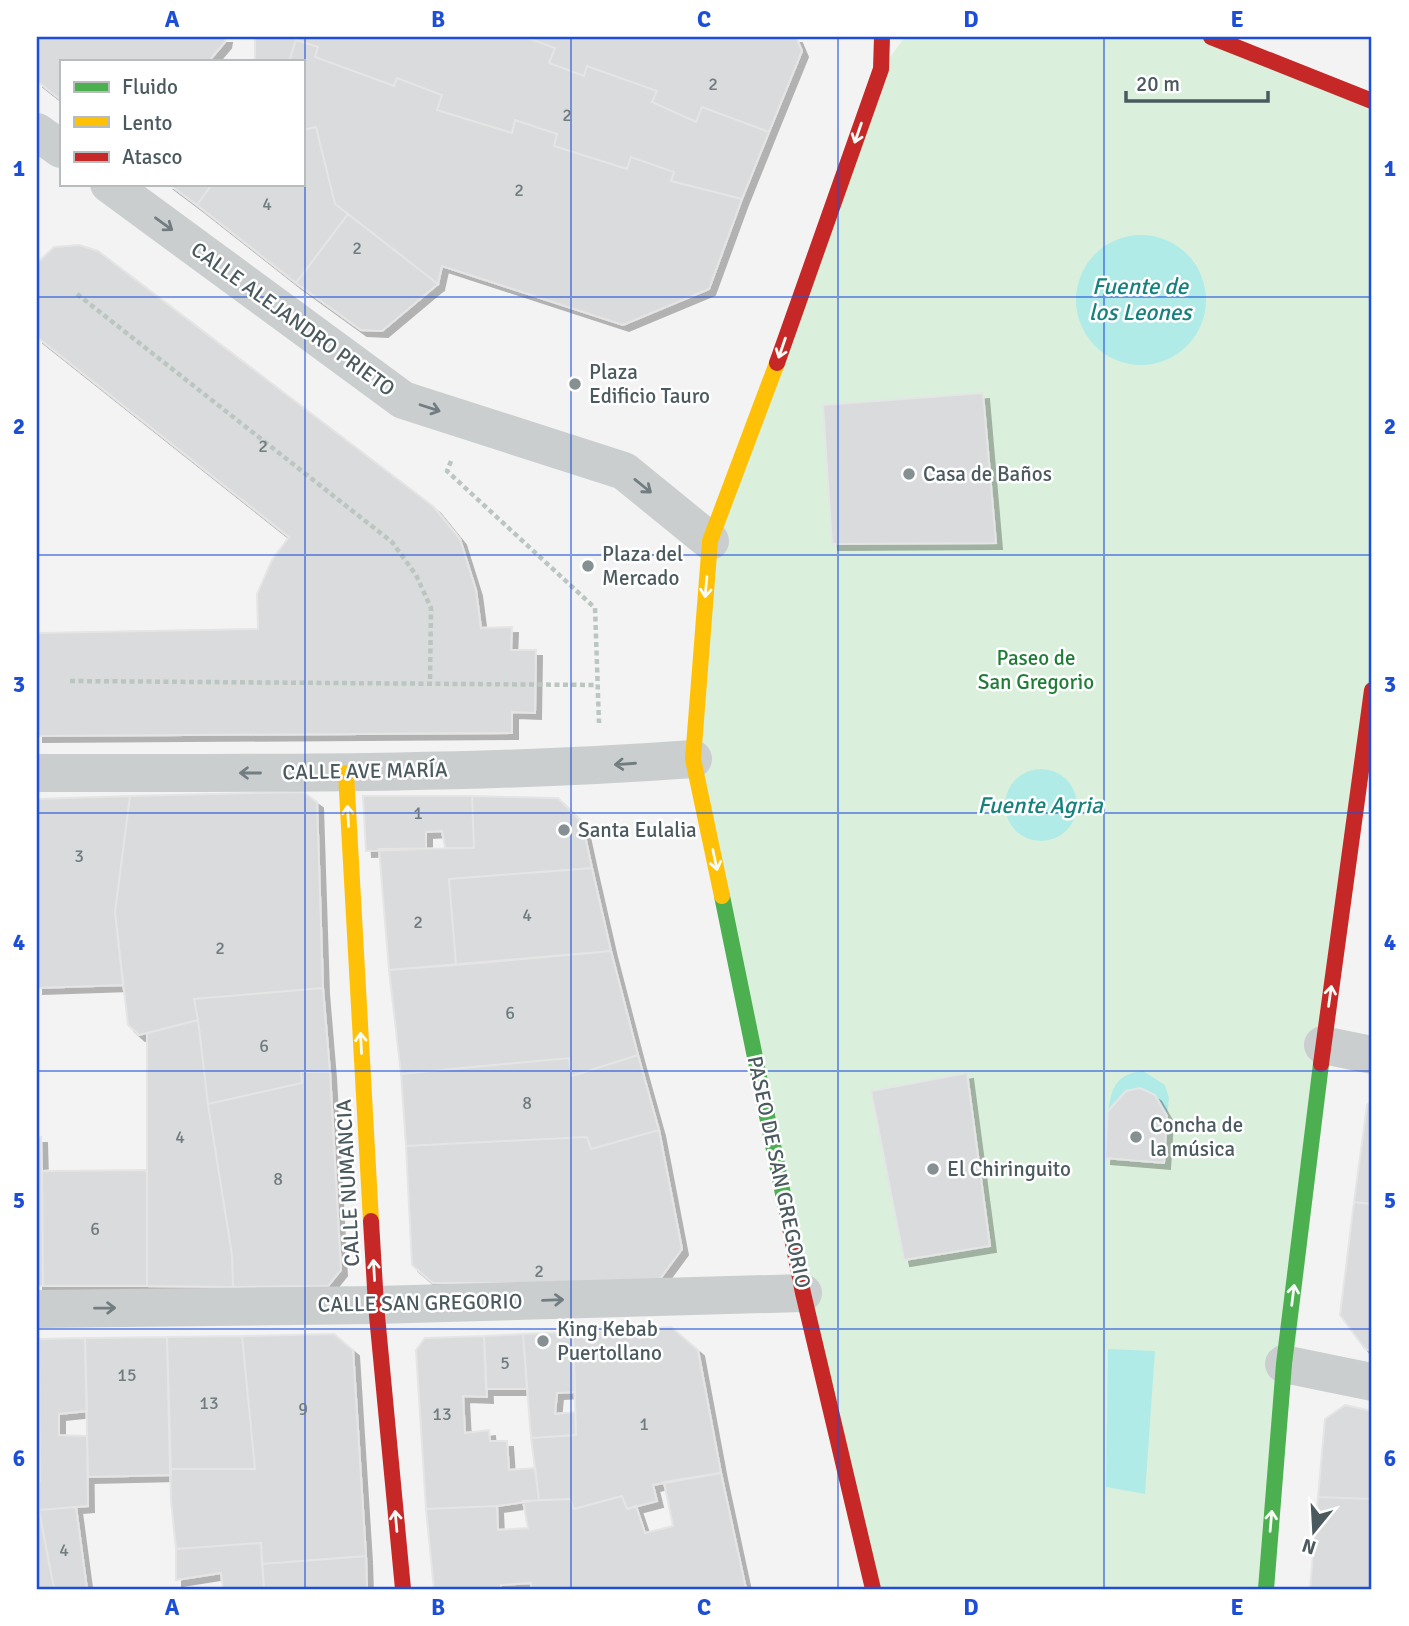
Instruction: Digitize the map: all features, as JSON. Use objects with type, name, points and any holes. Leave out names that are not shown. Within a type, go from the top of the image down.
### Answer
[{"type":"main road","points":[[1210,37],[1372,101]]},
{"type":"main road","name":"PASEO DE SAN GREGORIO","points":[[873,1589],[803,1293],[693,759],[710,541],[757,422],[881,53]]},
{"type":"main road","points":[[1266,1589],[1284,1364],[1323,1045],[1372,690]]},
{"type":"main road","name":"CALLE NUMANCIA","points":[[346,773],[376,1305],[403,1589]]},
{"type":"street","name":"PASEO DE SAN GREGORIO","points":[[881,53],[905,37]]},
{"type":"street","points":[[37,132],[60,148]]},
{"type":"street","name":"CALLE ALEJANDRO PRIETO","points":[[112,186],[403,400],[624,471],[710,541]]},
{"type":"street","name":"CALLE AVE MARÍA","points":[[37,773],[346,773],[601,766],[693,759]]},
{"type":"street","points":[[1323,1045],[1372,1055]]},
{"type":"street","name":"CALLE SAN GREGORIO","points":[[37,1309],[376,1305],[803,1293]]},
{"type":"street","points":[[1284,1364],[1372,1382]]},
{"type":"path","points":[[77,294],[391,542],[416,575],[431,608],[430,683]]},
{"type":"path","points":[[466,420],[447,471],[595,608],[601,766]]},
{"type":"path","points":[[70,681],[597,685]]},
{"type":"green space","name":"Paseo de San Gregorio","points":[[905,37],[1211,37],[1372,101],[1372,690],[1267,1589],[873,1589],[693,759],[710,541],[881,69]]},
{"type":"water","name":"Fuente de los Leones","points":[[1141,235],[1166,240],[1187,254],[1201,275],[1206,300],[1201,325],[1187,346],[1166,360],[1141,365],[1116,360],[1095,346],[1081,325],[1076,300],[1081,275],[1095,254],[1116,240]]},
{"type":"water","name":"Fuente Agria","points":[[1041,769],[1061,775],[1071,785],[1077,805],[1071,825],[1061,835],[1041,841],[1021,835],[1011,825],[1005,805],[1011,785],[1021,775]]},
{"type":"water","points":[[1143,1071],[1165,1085],[1169,1098],[1167,1116],[1155,1096],[1140,1088],[1126,1091],[1108,1111],[1117,1083],[1127,1075]]},
{"type":"water","points":[[1108,1349],[1155,1351],[1145,1494],[1106,1487]]},
{"type":"building","points":[[37,37],[226,37],[210,60],[60,60],[60,99],[37,81]]},
{"type":"building","points":[[255,37],[525,37],[555,48],[549,63],[584,76],[587,66],[657,91],[652,102],[696,122],[702,107],[769,132],[742,199],[671,181],[674,172],[631,157],[627,169],[554,146],[557,134],[515,120],[512,133],[437,110],[442,95],[397,78],[394,86],[315,57],[318,47],[296,40],[289,60],[255,60]]},
{"type":"building","points":[[525,37],[796,37],[802,51],[769,132],[702,107],[696,122],[652,102],[657,91],[587,66],[584,76],[549,63],[555,48]]},
{"type":"building","points":[[296,40],[318,47],[315,57],[394,86],[397,78],[442,95],[437,110],[512,133],[515,120],[557,134],[554,146],[627,169],[631,157],[674,172],[671,181],[742,199],[709,289],[623,325],[442,266],[438,284],[335,204],[316,127],[304,130],[304,60],[289,60]]},
{"type":"building","points":[[316,127],[335,204],[348,214],[296,283],[197,205],[211,186],[304,186],[304,130]]},
{"type":"building","points":[[172,186],[211,186],[197,205]]},
{"type":"building","points":[[348,214],[438,284],[382,331],[361,330],[296,283]]},
{"type":"building","points":[[79,245],[98,251],[434,507],[460,539],[476,590],[481,628],[512,627],[511,650],[536,650],[535,713],[512,712],[512,733],[37,736],[37,633],[258,629],[257,594],[272,560],[289,537],[37,337],[37,263],[54,247]]},
{"type":"building","name":"Casa de Baños","points":[[983,393],[996,543],[832,544],[823,405]]},
{"type":"building","points":[[303,792],[317,802],[323,988],[194,999],[198,1020],[139,1035],[128,1025],[115,912],[130,796]]},
{"type":"building","points":[[130,796],[115,912],[123,985],[37,988],[37,799]]},
{"type":"building","points":[[363,796],[472,796],[474,848],[445,848],[442,831],[426,832],[426,849],[366,851]]},
{"type":"building","points":[[472,796],[558,798],[582,822],[592,868],[449,879],[456,965],[389,970],[379,849],[474,848]]},
{"type":"building","points":[[592,868],[611,951],[456,965],[449,879]]},
{"type":"building","points":[[611,951],[638,1055],[572,1076],[569,1058],[401,1074],[389,970]]},
{"type":"building","points":[[323,988],[330,1072],[301,1072],[302,1083],[208,1104],[194,999]]},
{"type":"building","points":[[198,1020],[208,1104],[232,1255],[233,1287],[147,1286],[147,1033]]},
{"type":"building","points":[[638,1055],[659,1130],[591,1149],[587,1137],[406,1146],[401,1074],[569,1058],[572,1076]]},
{"type":"building","points":[[301,1072],[330,1072],[341,1270],[328,1286],[233,1287],[232,1255],[208,1104],[302,1083]]},
{"type":"building","name":"El Chiringuito","points":[[967,1073],[990,1246],[904,1260],[871,1091]]},
{"type":"building","name":"Concha de la música","points":[[1140,1088],[1155,1095],[1167,1116],[1164,1163],[1105,1158],[1108,1111],[1126,1091]]},
{"type":"building","points":[[1372,1100],[1372,1204],[1354,1202],[1367,1105]]},
{"type":"building","points":[[659,1130],[682,1249],[657,1283],[433,1283],[412,1265],[406,1146],[587,1137],[591,1149]]},
{"type":"building","points":[[37,1137],[41,1137],[43,1286],[37,1286]]},
{"type":"building","points":[[147,1170],[147,1286],[43,1286],[42,1171]]},
{"type":"building","points":[[1354,1202],[1372,1204],[1372,1351],[1365,1349],[1340,1315]]},
{"type":"building","points":[[671,1327],[698,1350],[721,1473],[653,1485],[657,1501],[627,1509],[622,1496],[574,1509],[570,1499],[539,1500],[531,1438],[576,1435],[573,1332]]},
{"type":"building","points":[[573,1332],[575,1392],[557,1393],[555,1414],[575,1412],[576,1435],[531,1438],[523,1334]]},
{"type":"building","points":[[334,1334],[353,1350],[366,1556],[262,1564],[261,1543],[176,1549],[170,1469],[255,1469],[242,1336]]},
{"type":"building","points":[[523,1334],[527,1389],[486,1389],[484,1336]]},
{"type":"building","points":[[242,1336],[255,1469],[170,1469],[167,1337]]},
{"type":"building","points":[[484,1336],[487,1397],[463,1396],[465,1433],[489,1430],[490,1441],[507,1441],[509,1470],[535,1468],[539,1500],[497,1506],[426,1509],[416,1350],[425,1338]]},
{"type":"building","points":[[167,1337],[171,1475],[88,1477],[85,1338]]},
{"type":"building","points":[[85,1338],[87,1411],[59,1414],[59,1435],[87,1436],[88,1506],[39,1510],[39,1339]]},
{"type":"building","points":[[39,1339],[40,1482],[37,1482]]},
{"type":"building","points":[[1345,1405],[1372,1411],[1372,1499],[1318,1497],[1325,1419]]},
{"type":"building","points":[[721,1473],[746,1589],[531,1589],[531,1583],[501,1585],[501,1589],[434,1589],[426,1509],[497,1506],[498,1530],[528,1528],[523,1501],[570,1499],[574,1509],[622,1496],[627,1509],[636,1506],[645,1533],[673,1526],[664,1482]]},
{"type":"building","points":[[1318,1497],[1372,1499],[1372,1589],[1310,1589]]},
{"type":"building","points":[[76,1507],[87,1589],[54,1589],[39,1510]]},
{"type":"building","points":[[39,1510],[54,1589],[37,1589]]},
{"type":"building","points":[[261,1543],[264,1589],[223,1589],[221,1573],[176,1580],[176,1549]]},
{"type":"building","points":[[366,1556],[367,1589],[264,1589],[262,1564]]},
{"type":"traffic: fast","points":[[722,896],[790,1228]]},
{"type":"traffic: fast","points":[[1266,1589],[1284,1364],[1321,1064]]},
{"type":"traffic: slow","points":[[722,896],[693,759],[710,541],[777,363]]},
{"type":"traffic: slow","points":[[346,773],[371,1221]]},
{"type":"traffic: jam","points":[[777,363],[881,69],[882,37]]},
{"type":"traffic: jam","points":[[1211,37],[1372,101]]},
{"type":"traffic: jam","points":[[1321,1064],[1372,690]]},
{"type":"traffic: jam","points":[[371,1221],[376,1305],[403,1589]]},
{"type":"traffic: jam","points":[[790,1228],[873,1589]]},
{"type":"place","name":"Plaza Edificio Tauro","points":[[575,384]]},
{"type":"place","name":"Casa de Baños","points":[[909,474]]},
{"type":"place","name":"Plaza del Mercado","points":[[588,566]]},
{"type":"place","name":"Santa Eulalia","points":[[564,830]]},
{"type":"place","name":"Concha de la música","points":[[1136,1137]]},
{"type":"place","name":"El Chiringuito","points":[[933,1169]]},
{"type":"place","name":"King Kebab Puertollano","points":[[543,1341]]}]
